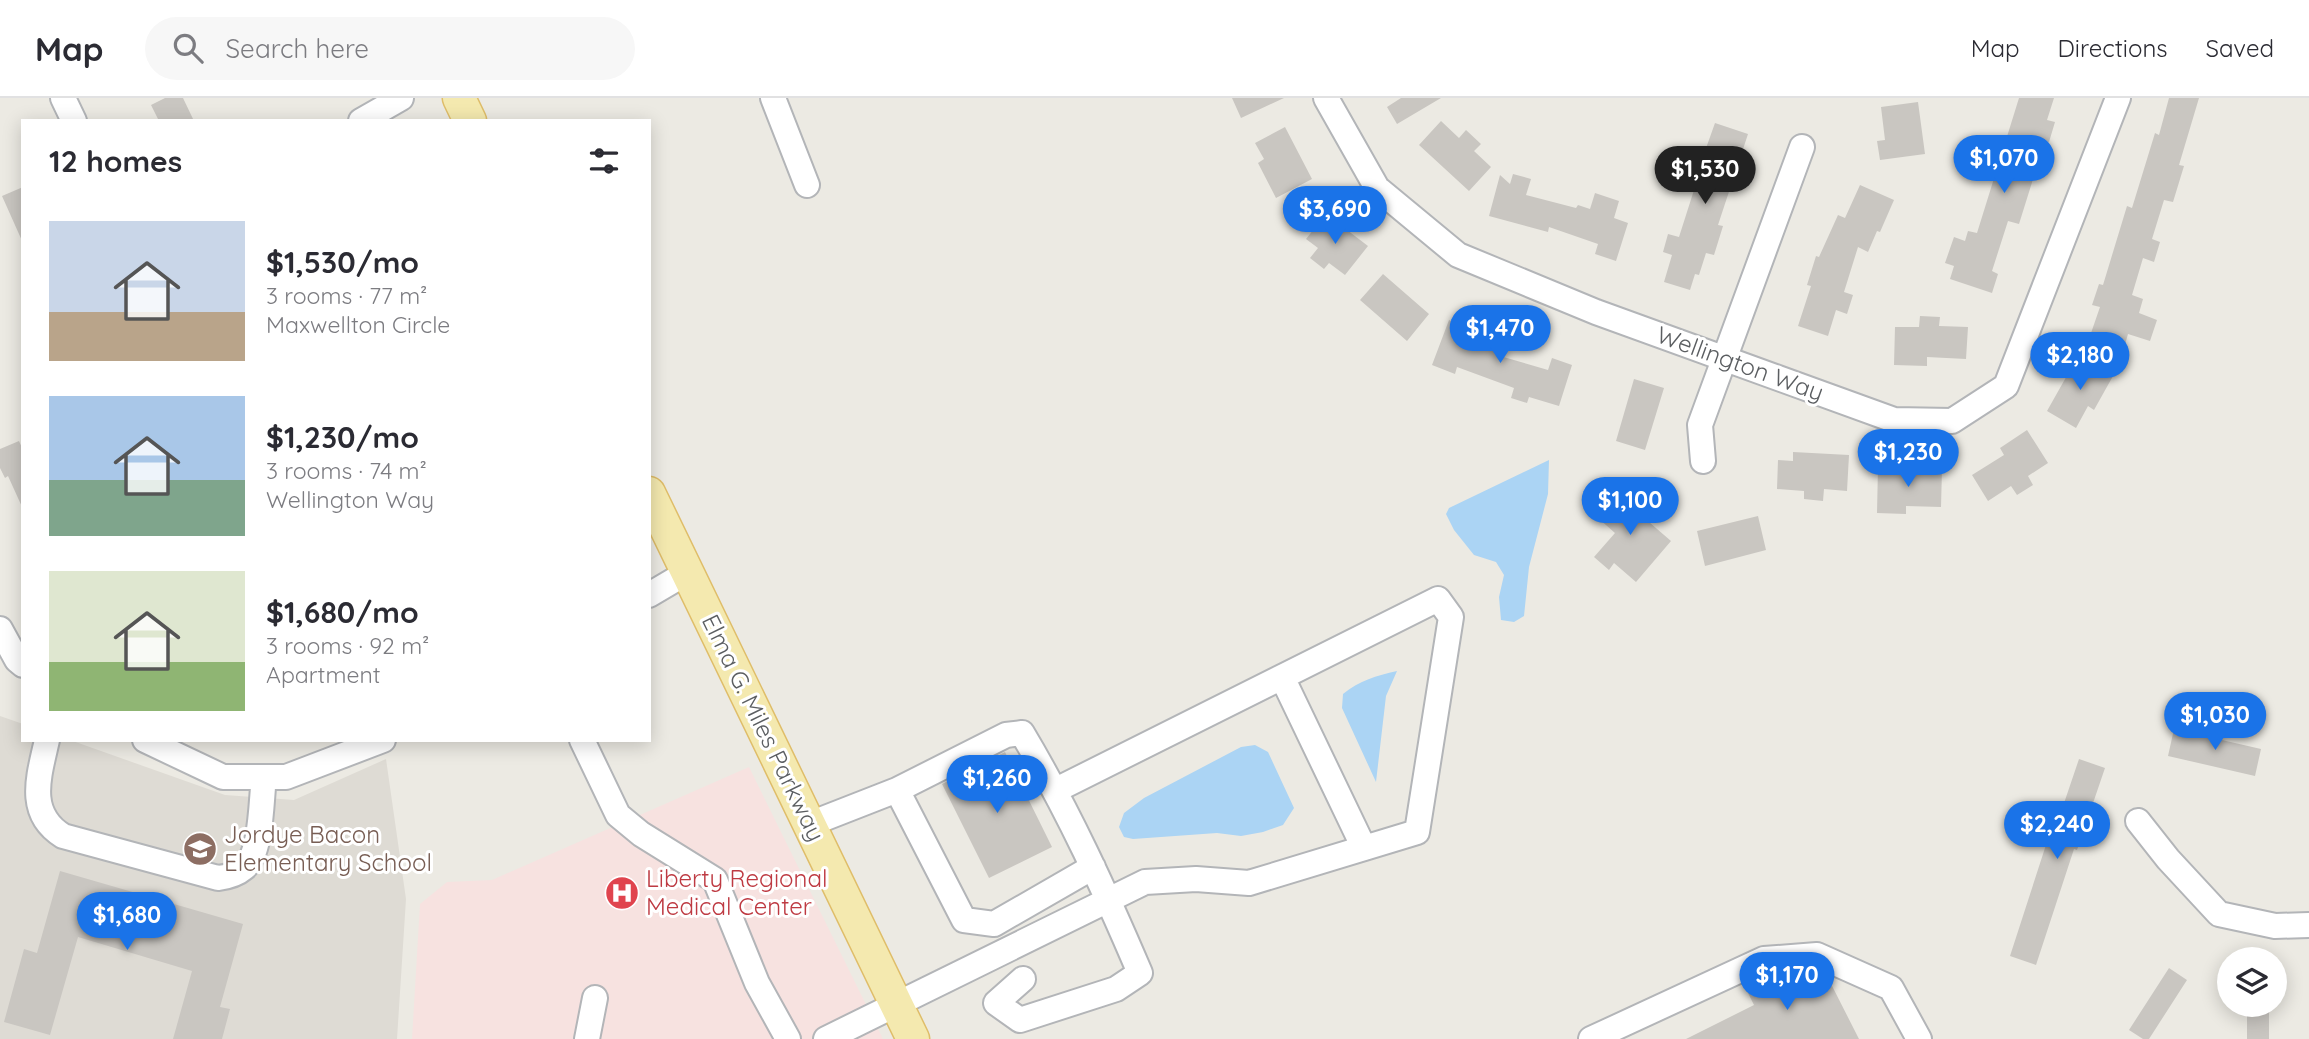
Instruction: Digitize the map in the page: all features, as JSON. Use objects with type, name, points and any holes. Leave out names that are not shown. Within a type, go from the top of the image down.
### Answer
[{"type":"main road","points":[[459,98],[469,119]]},
{"type":"main road","name":"Elma G. Miles Parkway","points":[[651,497],[913,1039]]},
{"type":"street","points":[[63,98],[73,119]]},
{"type":"street","points":[[364,119],[401,98]]},
{"type":"street","points":[[773,98],[807,185]]},
{"type":"street","name":"Wellington Way","points":[[1326,98],[1377,188],[1458,255],[1596,312],[1894,420],[1952,421],[2006,386],[2118,98]]},
{"type":"street","points":[[1703,461],[1700,425],[1802,147]]},
{"type":"street","points":[[651,594],[688,572]]},
{"type":"street","points":[[826,1039],[1145,882],[1196,879],[1249,883],[1417,832],[1451,617],[1438,599],[1056,790]]},
{"type":"street","points":[[0,629],[21,663]]},
{"type":"street","points":[[1282,677],[1364,848]]},
{"type":"street","points":[[810,824],[897,790],[1006,735],[1022,733],[1056,790],[1140,973],[1116,989],[1020,1020],[996,1003],[1023,979]]},
{"type":"street","points":[[47,742],[38,795],[40,814],[52,829],[63,836],[205,876],[229,876],[244,868],[253,856],[264,777]]},
{"type":"street","points":[[149,742],[223,777],[286,777],[378,742]]},
{"type":"street","points":[[583,742],[618,815],[642,834],[715,880],[757,983],[788,1039]]},
{"type":"street","points":[[897,790],[964,920],[994,924],[1093,867]]},
{"type":"street","points":[[2138,821],[2168,859],[2219,914],[2275,926],[2309,925]]},
{"type":"street","points":[[1591,1039],[1764,959],[1817,955],[1891,988],[1919,1039]]},
{"type":"street","points":[[587,1039],[595,998]]},
{"type":"shaded area","name":"Jordye Bacon Elementary School","points":[[0,716],[21,723],[21,742],[76,742],[225,795],[294,800],[386,759],[406,899],[397,1039],[0,1039]]},
{"type":"shaded area","name":"Liberty Regional Medical Center","points":[[749,767],[883,1039],[412,1039],[420,904],[447,882],[492,880]]},
{"type":"water","points":[[1549,460],[1548,494],[1529,567],[1524,616],[1514,622],[1501,620],[1499,597],[1504,575],[1496,562],[1474,555],[1454,530],[1446,514],[1449,508]]},
{"type":"water","points":[[1397,671],[1386,696],[1376,782],[1342,708],[1343,694],[1369,679]]},
{"type":"water","points":[[1255,745],[1268,752],[1294,808],[1283,825],[1241,836],[1217,833],[1133,839],[1124,837],[1119,827],[1124,813],[1144,798],[1241,747]]},
{"type":"building","points":[[165,98],[183,98],[193,119],[158,119],[151,105]]},
{"type":"building","points":[[1232,98],[1284,98],[1241,118]]},
{"type":"building","points":[[1401,98],[1441,98],[1397,124],[1387,107]]},
{"type":"building","points":[[2019,98],[2054,98],[2047,120],[2055,122],[2049,142],[2045,141],[2019,224],[2008,221],[1992,271],[1998,274],[1992,293],[1950,279],[1954,266],[1945,263],[1954,237],[1965,241],[1968,231],[1977,233]]},
{"type":"building","points":[[2169,98],[2199,98],[2179,165],[2184,166],[2173,202],[2164,200],[2152,239],[2160,242],[2154,262],[2143,258],[2132,295],[2143,299],[2139,313],[2157,320],[2150,341],[2128,334],[2124,348],[2090,336],[2100,307],[2092,305],[2099,284],[2103,285],[2127,206],[2132,208],[2155,133],[2159,135]]},
{"type":"building","points":[[1918,102],[1925,154],[1880,160],[1877,141],[1885,140],[1881,107]]},
{"type":"building","points":[[1441,121],[1459,138],[1466,130],[1481,144],[1474,151],[1491,167],[1469,191],[1419,145]]},
{"type":"building","points":[[1715,123],[1748,134],[1718,225],[1723,226],[1714,255],[1706,253],[1699,275],[1695,274],[1690,290],[1664,282],[1672,255],[1663,252],[1668,234],[1679,237],[1694,190],[1690,189],[1702,150],[1705,151]]},
{"type":"building","points":[[1285,127],[1312,179],[1276,198],[1258,163],[1264,159],[1255,143]]},
{"type":"building","points":[[1513,174],[1531,179],[1526,195],[1576,208],[1578,205],[1590,209],[1595,193],[1619,201],[1614,218],[1628,223],[1616,261],[1595,254],[1598,244],[1549,227],[1548,232],[1489,216],[1500,175],[1510,184]]},
{"type":"building","points":[[1860,185],[1894,200],[1868,252],[1858,247],[1844,292],[1853,295],[1847,314],[1836,310],[1828,336],[1798,326],[1811,286],[1807,285],[1816,256],[1819,257],[1838,215],[1845,218]]},
{"type":"building","points":[[21,188],[21,239],[2,196]]},
{"type":"building","points":[[1326,214],[1368,246],[1345,275],[1329,263],[1324,269],[1310,258],[1318,248],[1306,239]]},
{"type":"building","points":[[1383,274],[1429,314],[1407,341],[1360,300]]},
{"type":"building","points":[[1920,316],[1940,317],[1939,326],[1968,327],[1966,359],[1927,357],[1927,366],[1894,365],[1895,327],[1919,327]]},
{"type":"building","points":[[1449,320],[1505,342],[1500,356],[1548,370],[1552,358],[1572,365],[1559,406],[1529,397],[1527,403],[1511,398],[1514,388],[1457,367],[1455,374],[1432,365]]},
{"type":"building","points":[[2078,356],[2113,376],[2094,410],[2088,406],[2076,428],[2047,411]]},
{"type":"building","points":[[1634,379],[1664,388],[1645,450],[1616,441]]},
{"type":"building","points":[[2027,430],[2048,463],[2028,476],[2033,485],[2017,495],[2011,486],[1988,501],[1972,475],[2004,455],[2000,448]]},
{"type":"building","points":[[19,441],[21,446],[21,505],[8,476],[5,478],[0,468],[0,449]]},
{"type":"building","points":[[1793,452],[1849,455],[1847,491],[1824,489],[1823,501],[1804,499],[1804,491],[1777,489],[1778,460],[1793,461]]},
{"type":"building","points":[[1878,467],[1942,469],[1941,507],[1906,506],[1906,514],[1877,513]]},
{"type":"building","points":[[1623,488],[1648,509],[1642,516],[1671,541],[1636,582],[1614,563],[1609,570],[1594,557],[1615,533],[1598,518]]},
{"type":"building","points":[[1758,516],[1766,550],[1705,566],[1697,531]]},
{"type":"building","points":[[2174,729],[2261,749],[2255,776],[2168,756]]},
{"type":"building","points":[[1005,752],[1052,847],[989,878],[942,784]]},
{"type":"building","points":[[2079,759],[2105,768],[2077,850],[2074,849],[2036,965],[2010,956],[2056,814],[2060,815]]},
{"type":"building","points":[[60,871],[243,924],[220,1007],[230,1009],[222,1039],[173,1039],[192,971],[78,937],[50,1035],[4,1022],[24,949],[37,953]]},
{"type":"building","points":[[2169,968],[2187,980],[2149,1039],[2143,1039],[2129,1030]]},
{"type":"building","points":[[1814,970],[1827,976],[1859,1039],[1686,1039],[1754,1005],[1744,985],[1767,974],[1787,979]]},
{"type":"building","points":[[2247,1017],[2269,1017],[2269,1039],[2247,1039]]},
{"type":"place","name":"Jordye Bacon Elementary School","points":[[200,849]]},
{"type":"place","name":"Liberty Regional Medical Center","points":[[622,893]]}]
